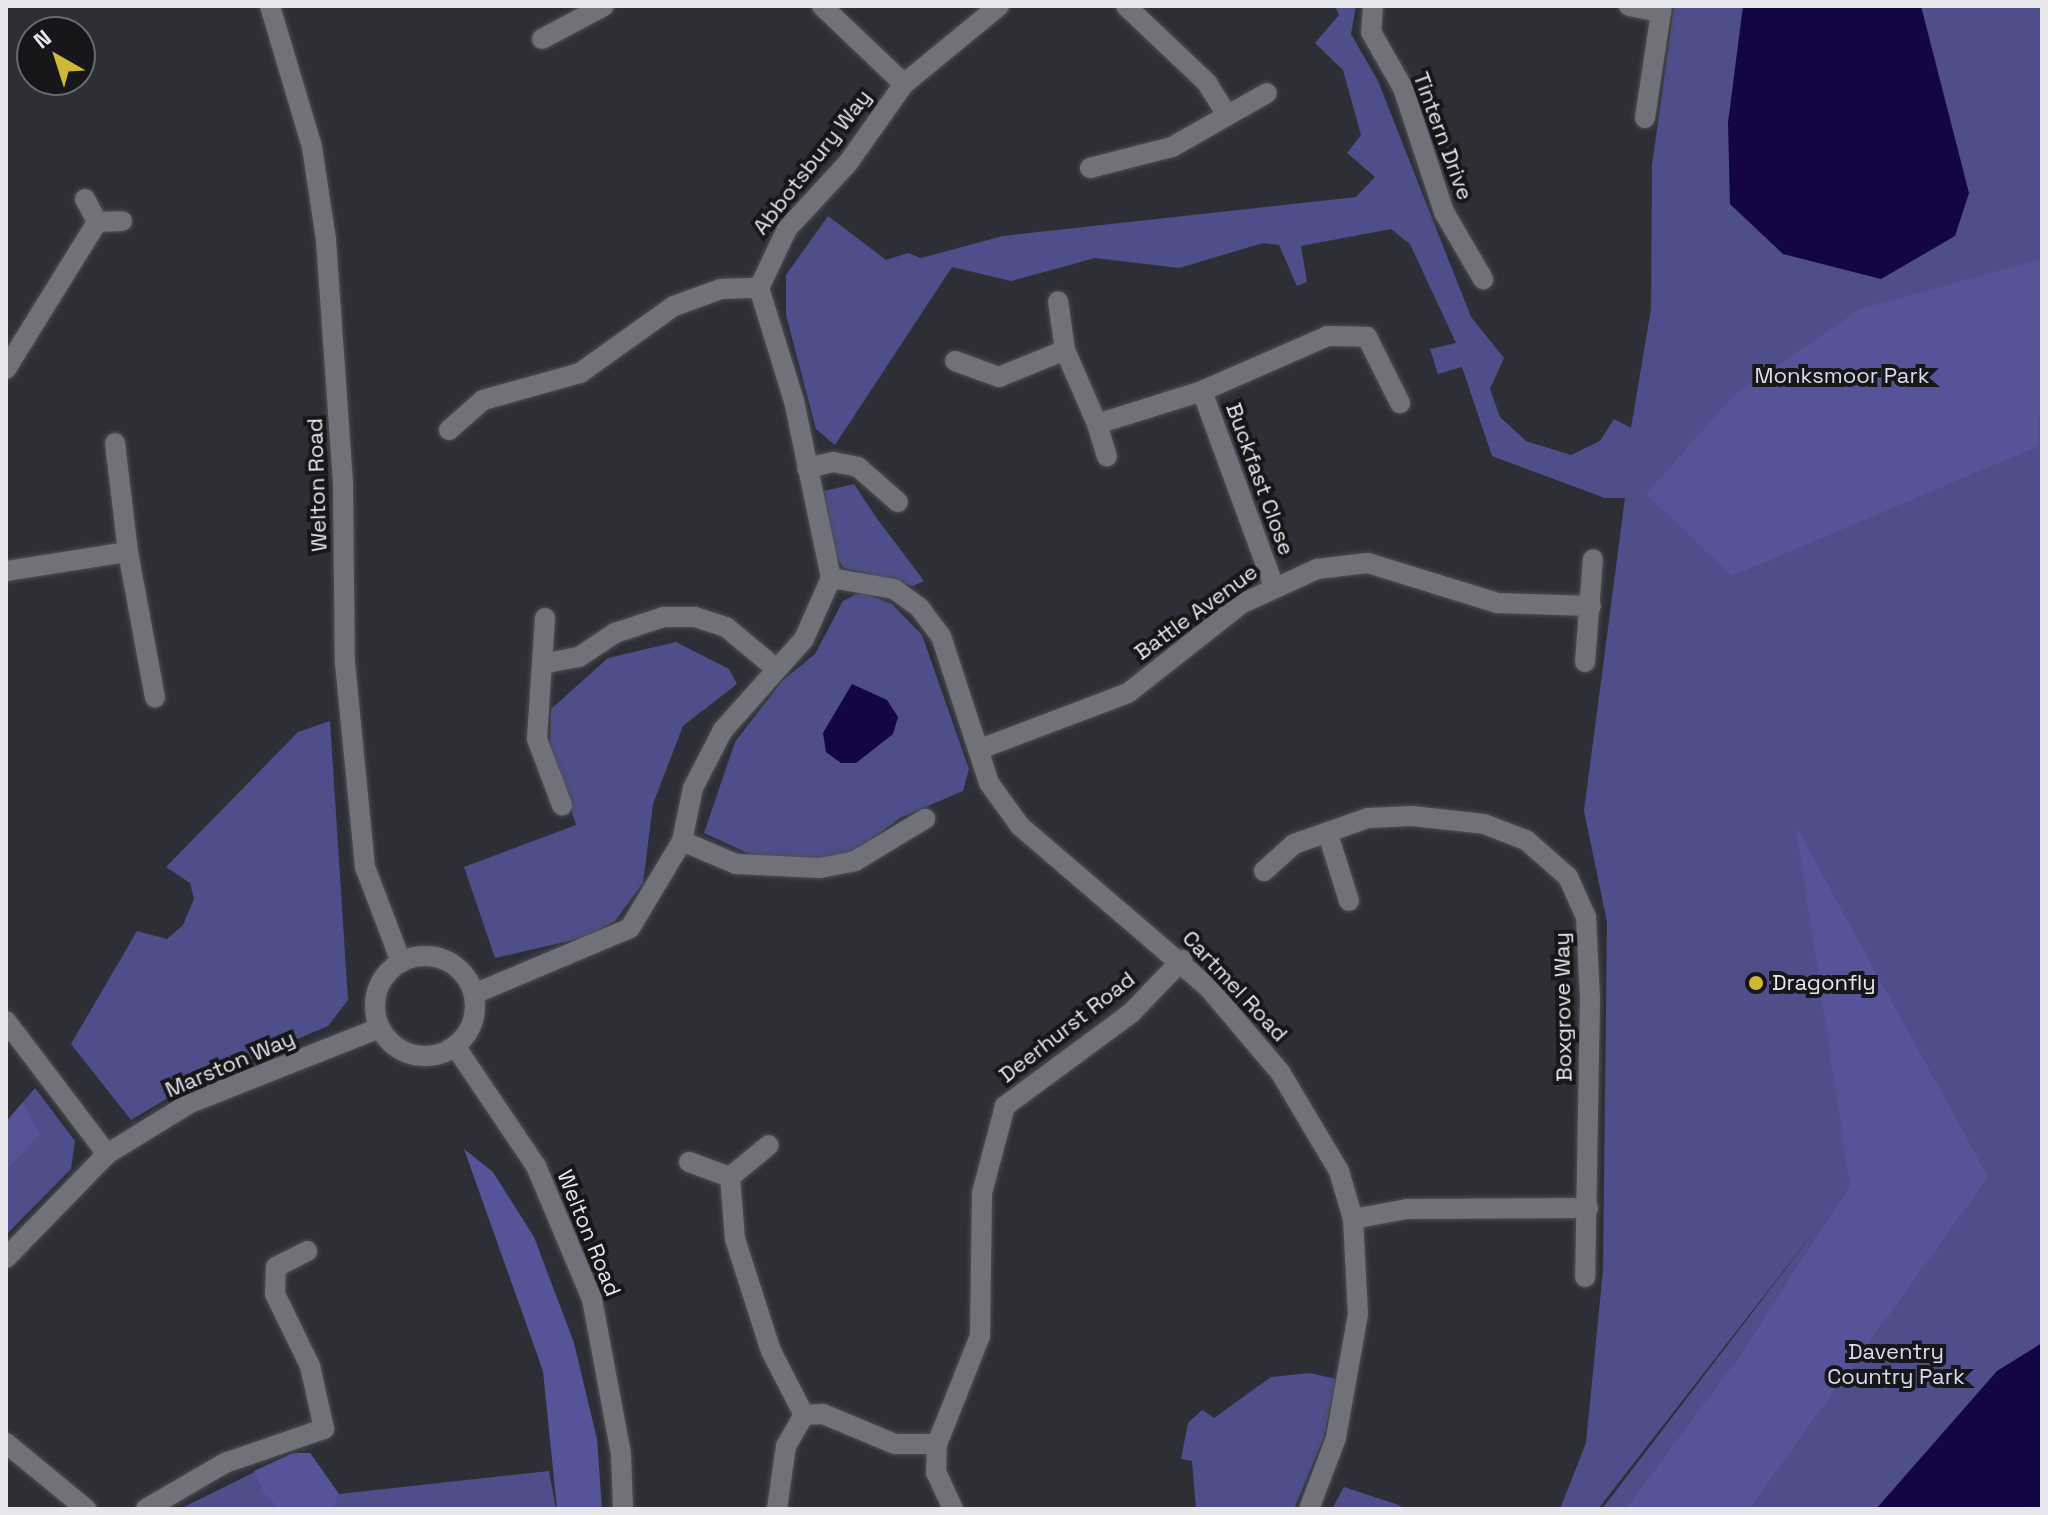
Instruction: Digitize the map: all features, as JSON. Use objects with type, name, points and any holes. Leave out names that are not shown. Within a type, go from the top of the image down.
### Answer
[{"type":"street","name":"Welton Road","points":[[270,6],[312,147],[326,240],[343,486],[345,663],[365,867],[401,962]]},
{"type":"street","points":[[542,39],[604,6]]},
{"type":"street","points":[[822,6],[904,84]]},
{"type":"street","name":"Abbotsbury Way","points":[[759,288],[787,229],[848,163],[904,84],[999,6]]},
{"type":"street","points":[[1126,6],[1207,83],[1227,115]]},
{"type":"street","name":"Tintern Drive","points":[[1373,6],[1371,32],[1403,88],[1444,212],[1483,279]]},
{"type":"street","points":[[1629,6],[1661,9],[1645,118]]},
{"type":"street","points":[[1090,168],[1172,147],[1267,93]]},
{"type":"street","points":[[85,199],[97,222]]},
{"type":"street","points":[[97,222],[122,221]]},
{"type":"street","points":[[6,369],[97,222]]},
{"type":"street","points":[[449,430],[483,400],[580,373],[674,306],[721,289],[759,288],[807,468],[831,578],[804,639],[774,667],[723,730],[693,788],[682,841],[630,928],[474,994]]},
{"type":"street","points":[[1058,301],[1065,350],[1097,424],[1107,456]]},
{"type":"street","name":"Buckfast Close","points":[[1097,424],[1202,391],[1328,336],[1367,337],[1400,403]]},
{"type":"street","points":[[955,361],[999,377],[1065,350]]},
{"type":"street","name":"Buckfast Close","points":[[1202,391],[1273,584]]},
{"type":"street","points":[[115,443],[128,552],[155,698]]},
{"type":"street","points":[[807,468],[833,462],[858,467],[898,502]]},
{"type":"street","points":[[6,571],[128,552]]},
{"type":"street","points":[[1585,662],[1593,559]]},
{"type":"street","name":"Battle Avenue","points":[[980,749],[1128,693],[1273,584],[1317,569],[1368,563],[1497,603],[1591,606]]},
{"type":"street","name":"Cartmel Road","points":[[831,578],[894,589],[919,607],[941,636],[989,783],[1020,826],[1182,960],[1280,1072],[1339,1171],[1353,1219],[1358,1314],[1352,1370],[1309,1509]]},
{"type":"street","points":[[547,663],[579,657],[615,633],[663,617],[695,617],[726,627],[774,667]]},
{"type":"street","points":[[545,618],[547,663],[537,739],[562,805]]},
{"type":"street","name":"Boxgrove Way","points":[[1264,871],[1294,844],[1368,818],[1484,824],[1526,840],[1568,877],[1586,917],[1588,1208],[1585,1277]]},
{"type":"street","points":[[682,841],[736,864],[820,868],[855,861],[925,819]]},
{"type":"street","points":[[1328,834],[1349,901]]},
{"type":"street","points":[[445,960],[474,994],[472,1023],[455,1046],[421,1057],[389,1042],[379,1028],[377,991],[401,962],[445,960]]},
{"type":"street","name":"Deerhurst Road","points":[[953,1509],[936,1472],[937,1444],[980,1336],[982,1193],[1005,1106],[1131,1013],[1182,960]]},
{"type":"street","points":[[6,1021],[107,1154]]},
{"type":"street","name":"Marston Way","points":[[6,1258],[107,1154],[190,1103],[379,1028]]},
{"type":"street","name":"Welton Road","points":[[455,1046],[536,1166],[592,1299],[621,1454],[623,1509]]},
{"type":"street","points":[[730,1177],[769,1145]]},
{"type":"street","points":[[689,1162],[730,1177]]},
{"type":"street","points":[[730,1177],[735,1239],[771,1351],[804,1415]]},
{"type":"street","points":[[1353,1219],[1407,1209],[1588,1208]]},
{"type":"street","points":[[146,1509],[225,1463],[324,1429],[310,1366],[275,1294],[276,1267],[307,1251]]},
{"type":"street","points":[[804,1415],[823,1414],[895,1444],[937,1444]]},
{"type":"street","points":[[777,1509],[786,1446],[804,1415]]},
{"type":"street","points":[[6,1443],[86,1509]]},
{"type":"green space","points":[[1335,6],[1356,6],[1351,34],[1378,81],[1471,317],[1504,358],[1490,389],[1500,417],[1526,441],[1571,455],[1600,441],[1614,419],[1631,428],[1651,309],[1652,165],[1674,6],[2042,6],[2042,1509],[1602,1509],[1823,1220],[1598,1509],[1560,1509],[1586,1443],[1603,1270],[1607,922],[1584,811],[1625,498],[1605,498],[1492,456],[1462,367],[1438,374],[1430,349],[1456,343],[1410,244],[1391,229],[1301,246],[1307,282],[1297,286],[1279,245],[1263,243],[1179,268],[1095,258],[1011,281],[952,267],[835,445],[816,429],[786,315],[786,275],[828,216],[886,260],[908,253],[921,258],[1003,236],[1356,197],[1375,177],[1347,153],[1361,135],[1343,70],[1315,43],[1339,15]]},
{"type":"green space","name":"Monksmoor Park","points":[[2042,259],[2039,446],[1732,576],[1646,494],[1735,394],[1860,309]]},
{"type":"green space","points":[[854,484],[924,581],[913,586],[844,568],[835,556],[824,491]]},
{"type":"green space","points":[[861,592],[892,604],[922,635],[969,769],[963,791],[900,818],[858,849],[814,861],[752,855],[704,833],[735,742],[782,681],[815,654],[843,601]]},
{"type":"green space","points":[[676,642],[729,669],[737,684],[683,726],[653,804],[643,883],[615,921],[586,937],[495,958],[464,867],[576,825],[550,743],[551,709],[608,658]]},
{"type":"green space","points":[[330,721],[348,1000],[328,1026],[191,1084],[131,1120],[71,1044],[137,931],[167,939],[183,925],[194,899],[190,883],[166,867],[298,732]]},
{"type":"green space","points":[[1796,827],[1988,1177],[1749,1509],[1626,1509],[1739,1357],[1850,1186]]},
{"type":"green space","points":[[35,1088],[75,1141],[71,1169],[6,1235],[6,1122]]},
{"type":"green space","points":[[22,1103],[40,1135],[6,1170],[6,1122]]},
{"type":"green space","points":[[464,1149],[493,1172],[534,1237],[574,1343],[597,1439],[602,1509],[557,1509],[543,1371]]},
{"type":"green space","points":[[1310,1373],[1336,1379],[1324,1437],[1294,1509],[1196,1509],[1192,1461],[1181,1459],[1188,1423],[1202,1410],[1214,1418],[1271,1377]]},
{"type":"green space","points":[[293,1453],[310,1453],[339,1494],[549,1471],[556,1509],[180,1509]]},
{"type":"green space","points":[[293,1453],[310,1453],[339,1494],[333,1507],[280,1509],[264,1493],[254,1471]]},
{"type":"green space","points":[[1344,1487],[1396,1504],[1406,1509],[1332,1509]]},
{"type":"shaded area","points":[[1743,6],[1921,6],[1969,193],[1955,236],[1881,279],[1783,254],[1730,204],[1728,123]]},
{"type":"shaded area","points":[[852,684],[887,700],[898,717],[893,734],[856,763],[841,763],[826,752],[823,733]]},
{"type":"shaded area","points":[[2042,1343],[2042,1509],[1876,1509],[1997,1371]]},
{"type":"place","name":"Dragonfly","points":[[1756,983]]},
{"type":"park label","name":"Daventry Country Park","points":[[1896,1364]]}]
